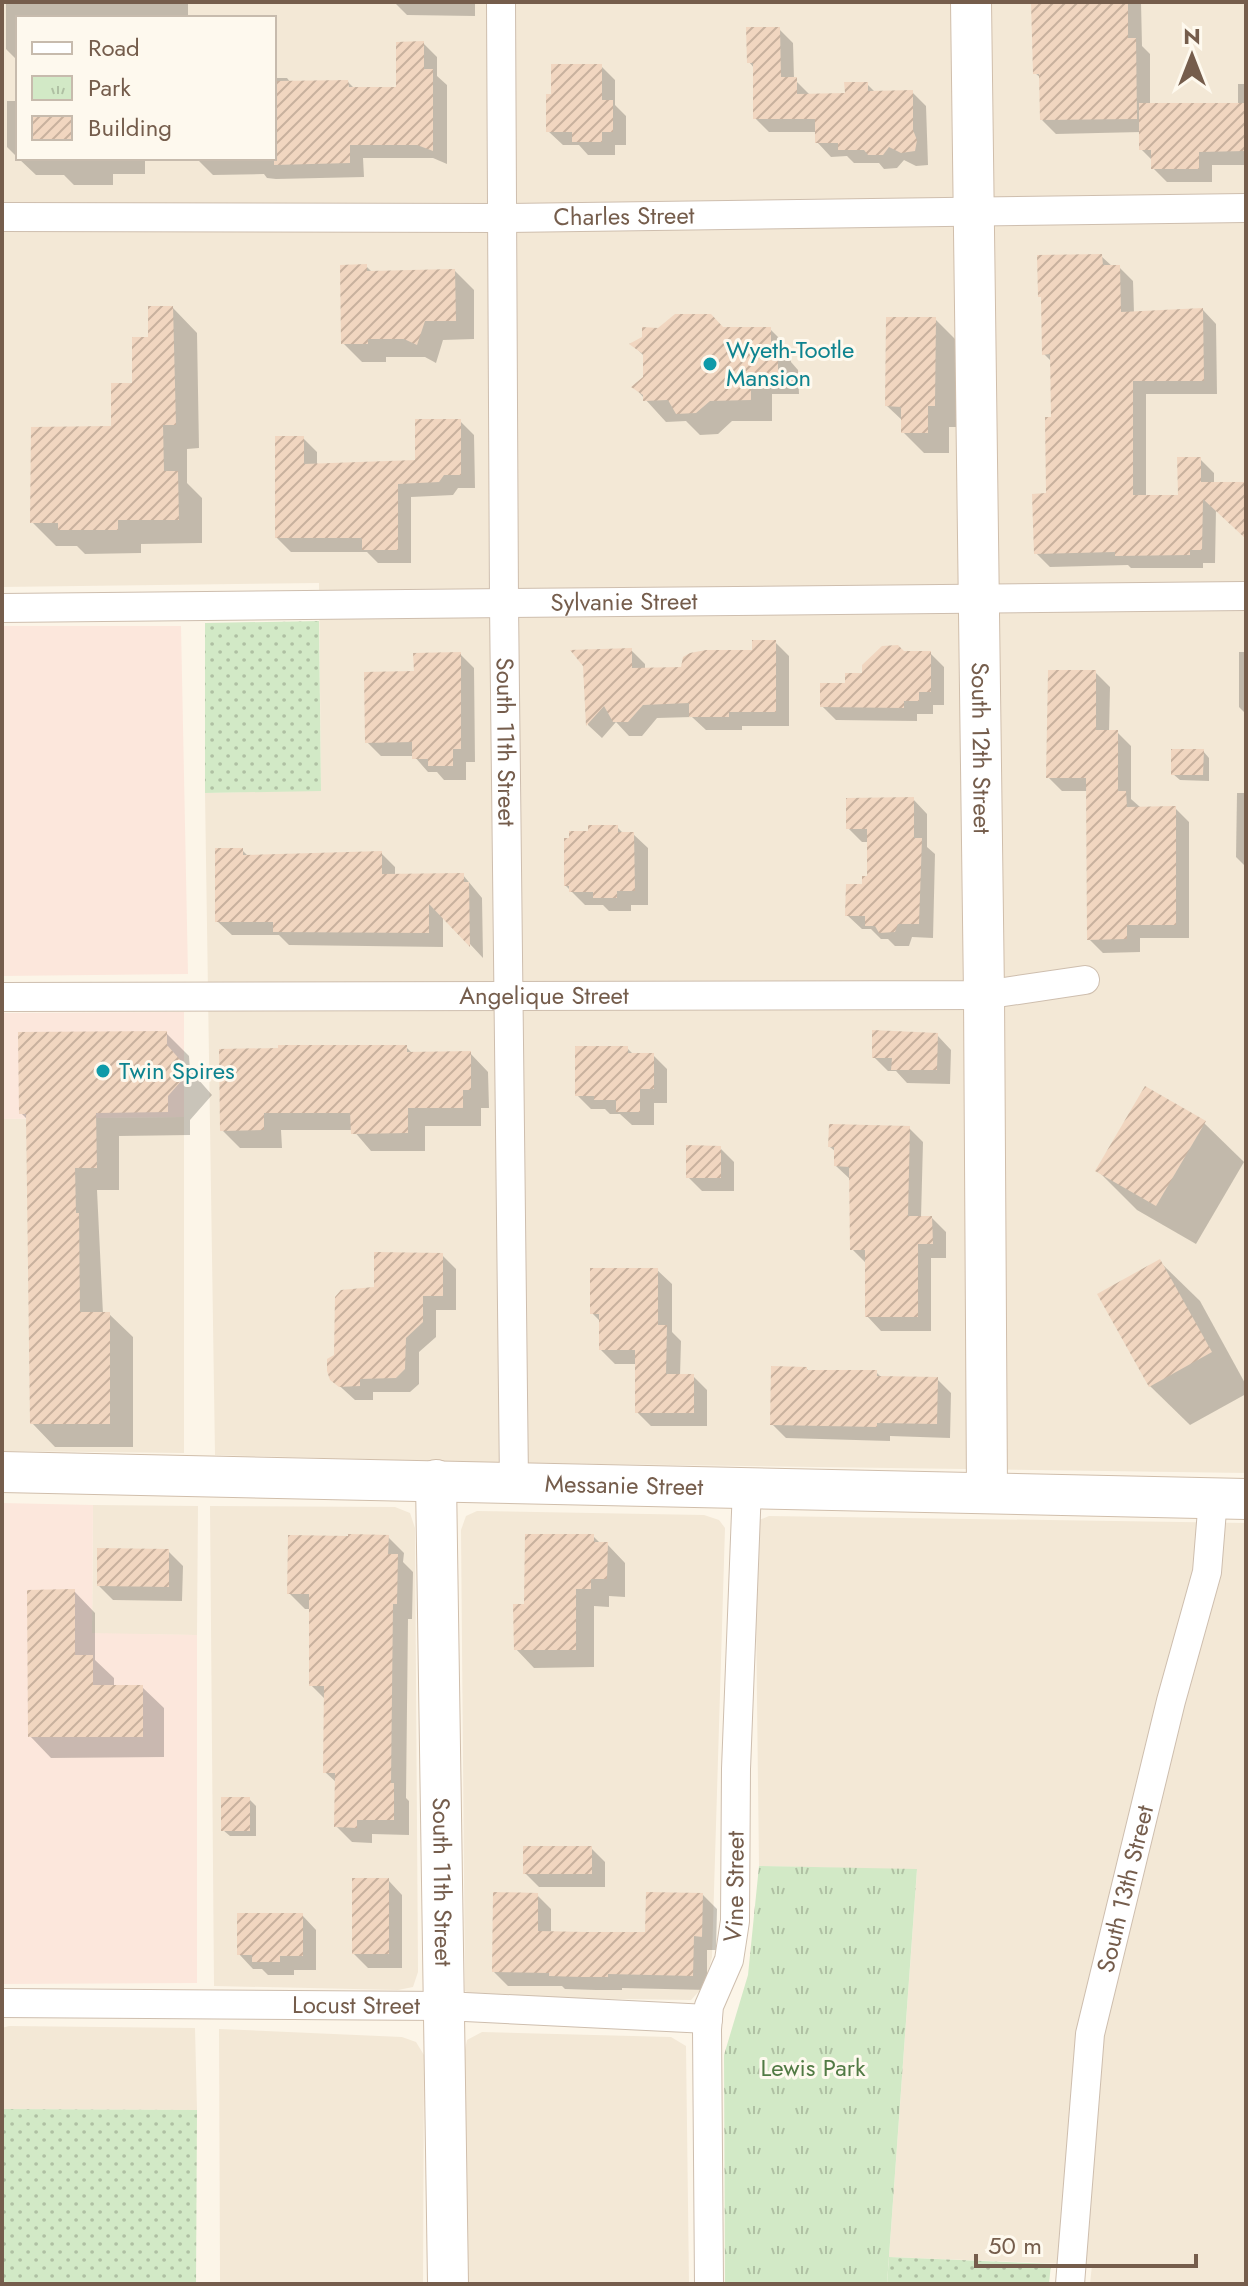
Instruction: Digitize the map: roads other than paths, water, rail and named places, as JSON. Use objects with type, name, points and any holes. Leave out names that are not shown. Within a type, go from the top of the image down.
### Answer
[{"type":"street","name":"South 11th Street","points":[[501,2],[514,1482]]},
{"type":"street","name":"South 12th Street","points":[[971,2],[987,1492]]},
{"type":"street","name":"Charles Street","points":[[2,217],[501,218],[1246,208]]},
{"type":"street","name":"Sylvanie Street","points":[[2,608],[1246,596]]},
{"type":"street","name":"Angelique Street","points":[[2,997],[984,995],[1085,980]]},
{"type":"street","name":"Messanie Street","points":[[2,1472],[1230,1499]]},
{"type":"street","name":"South 11th Street","points":[[436,1480],[448,2284]]},
{"type":"street","name":"Vine Street","points":[[709,2284],[708,2019],[709,2006],[729,1960],[735,1921],[736,1769],[747,1487]]},
{"type":"street","name":"South 13th Street","points":[[1070,2284],[1090,2034],[1171,1701],[1230,1499]]},
{"type":"street","name":"Locust Street","points":[[2,2003],[445,2006],[708,2019]]},
{"type":"place","name":"Wyeth-Tootle Mansion","points":[[710,364]]},
{"type":"place","name":"Twin Spires","points":[[103,1071]]},
{"type":"park label","name":"Lewis Park","points":[[813,2068]]}]
